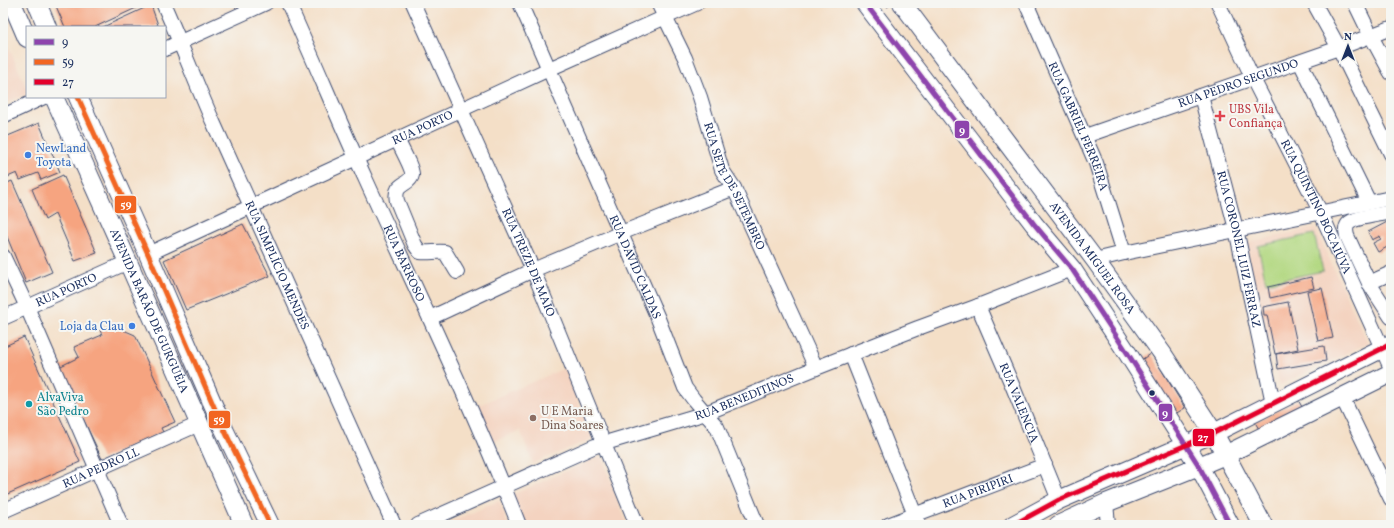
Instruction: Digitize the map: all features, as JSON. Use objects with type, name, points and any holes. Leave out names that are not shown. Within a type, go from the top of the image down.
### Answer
[{"type":"main road","points":[[12,3],[26,36]]},
{"type":"main road","points":[[37,3],[48,26]]},
{"type":"main road","name":"AVENIDA MIGUEL ROSA","points":[[865,3],[1029,218],[1072,269],[1199,466],[1230,525]]},
{"type":"main road","name":"AVENIDA MIGUEL ROSA","points":[[907,5],[1095,260],[1162,354],[1214,433],[1263,525]]},
{"type":"main road","name":"AVENIDA BARÃO DE GURGUÉIA","points":[[54,98],[244,525]]},
{"type":"main road","name":"AVENIDA BARÃO DE GURGUÉIA","points":[[78,98],[221,423],[270,525]]},
{"type":"main road","points":[[1013,525],[1059,500],[1214,433],[1387,346]]},
{"type":"main road","points":[[1058,525],[1225,455],[1391,373]]},
{"type":"street","name":"RUA SIMPLÍCIO MENDES","points":[[163,3],[251,207],[394,525]]},
{"type":"street","points":[[166,49],[266,3]]},
{"type":"street","name":"RUA BARROSO","points":[[288,3],[356,158],[430,318],[504,487],[519,525]]},
{"type":"street","name":"RUA TREZE DE MAIO","points":[[413,3],[533,270],[637,525]]},
{"type":"street","name":"RUA DAVID CALDAS","points":[[520,3],[657,316],[685,388],[717,427],[757,525]]},
{"type":"street","name":"RUA SETE DE SETEMBRO","points":[[658,3],[685,58],[700,97],[722,170],[734,188],[816,368]]},
{"type":"street","name":"RUA PORTO","points":[[148,254],[461,109],[697,3]]},
{"type":"street","name":"RUA GABRIEL FERREIRA","points":[[1026,3],[1096,163],[1124,252]]},
{"type":"street","name":"RUA QUINTINO BOCAIÚVA","points":[[1218,3],[1253,79],[1387,346],[1391,368]]},
{"type":"street","points":[[1314,3],[1339,48],[1391,154]]},
{"type":"street","points":[[1356,3],[1371,36],[1391,73]]},
{"type":"street","name":"RUA PEDRO SEGUNDO","points":[[1085,136],[1253,79],[1391,28]]},
{"type":"street","points":[[1300,62],[1369,202]]},
{"type":"street","name":"RUA CORONEL LUIZ FERRAZ","points":[[1202,96],[1236,229],[1274,403]]},
{"type":"street","points":[[3,116],[42,98]]},
{"type":"street","points":[[397,139],[411,170],[412,176],[399,187],[396,194],[397,201],[415,246],[420,252],[445,252],[457,272]]},
{"type":"street","points":[[430,318],[533,270],[734,188]]},
{"type":"street","points":[[1095,260],[1124,252],[1391,198]]},
{"type":"street","points":[[1391,212],[1353,221],[1347,225],[1346,229],[1347,236],[1369,283],[1391,317]]},
{"type":"street","points":[[3,256],[27,307],[121,525]]},
{"type":"street","name":"RUA PORTO","points":[[3,318],[128,262]]},
{"type":"street","name":"RUA BENEDITINOS","points":[[418,525],[604,442],[706,413],[851,354],[1072,269]]},
{"type":"street","points":[[1369,283],[1391,273]]},
{"type":"street","name":"RUA VALENCIA","points":[[978,306],[1059,500]]},
{"type":"street","points":[[851,354],[917,520]]},
{"type":"street","points":[[1342,397],[1391,499]]},
{"type":"street","name":"RUA PEDRO LL","points":[[3,511],[199,424]]},
{"type":"street","name":"RUA PIRIPIRI","points":[[888,525],[917,520],[1045,466]]},
{"type":"street","points":[[1106,504],[1108,525]]},
{"type":"shaded area","points":[[3,34],[26,87],[26,94],[3,104]]},
{"type":"shaded area","points":[[1315,228],[1368,343],[1280,385],[1245,243]]},
{"type":"shaded area","name":"U E Maria Dina Soares","points":[[565,368],[592,439],[533,463],[520,430],[493,442],[477,406]]},
{"type":"shaded area","points":[[601,456],[627,525],[523,525],[512,495]]},
{"type":"shaded area","points":[[499,501],[508,525],[444,525]]},
{"type":"green space","points":[[1314,234],[1323,271],[1266,283],[1258,246]]},
{"type":"building","points":[[64,3],[147,3],[97,26],[65,26],[56,6]]},
{"type":"building","points":[[151,5],[158,25],[156,26],[105,26]]},
{"type":"building","name":"NewLand Toyota","points":[[39,123],[60,172],[41,180],[38,173],[20,180],[17,173],[3,179],[3,138]]},
{"type":"building","points":[[63,175],[97,253],[75,261],[55,214],[45,220],[32,189]]},
{"type":"building","points":[[12,181],[52,272],[26,283],[3,227],[3,185]]},
{"type":"building","points":[[1391,220],[1391,245],[1378,252],[1373,243],[1381,239],[1380,236],[1372,240],[1368,232]]},
{"type":"building","points":[[243,224],[270,276],[186,310],[164,260]]},
{"type":"building","points":[[1311,277],[1314,288],[1270,298],[1268,287]]},
{"type":"building","points":[[1322,288],[1333,338],[1318,341],[1307,291]]},
{"type":"building","points":[[1288,302],[1298,349],[1275,354],[1267,315],[1264,315],[1263,307]]},
{"type":"building","points":[[112,325],[135,335],[175,422],[161,428],[163,432],[102,459],[59,367],[79,357],[74,347],[102,335],[100,330]]},
{"type":"building","name":"AlvaViva São Pedro","points":[[24,337],[80,462],[3,496],[3,347]]},
{"type":"building","points":[[1324,346],[1326,361],[1278,369],[1276,354]]},
{"type":"building","points":[[1151,353],[1185,408],[1175,414],[1140,361]]},
{"type":"building","points":[[1298,400],[1305,412],[1261,433],[1255,422]]},
{"type":"transit line","name":"9","points":[[865,3],[1034,224],[1072,269],[1199,466],[1230,525]]},
{"type":"transit line","name":"59","points":[[78,98],[221,423],[270,525]]},
{"type":"transit line","name":"27","points":[[1013,525],[1059,500],[1214,433],[1391,344]]},
{"type":"place","name":"UBS Vila Confiança","points":[[1220,116]]},
{"type":"place","name":"NewLand Toyota","points":[[28,155]]},
{"type":"place","name":"Loja da Clau","points":[[132,326]]},
{"type":"place","name":"AlvaViva São Pedro","points":[[29,404]]},
{"type":"place","name":"U E Maria Dina Soares","points":[[533,418]]}]
